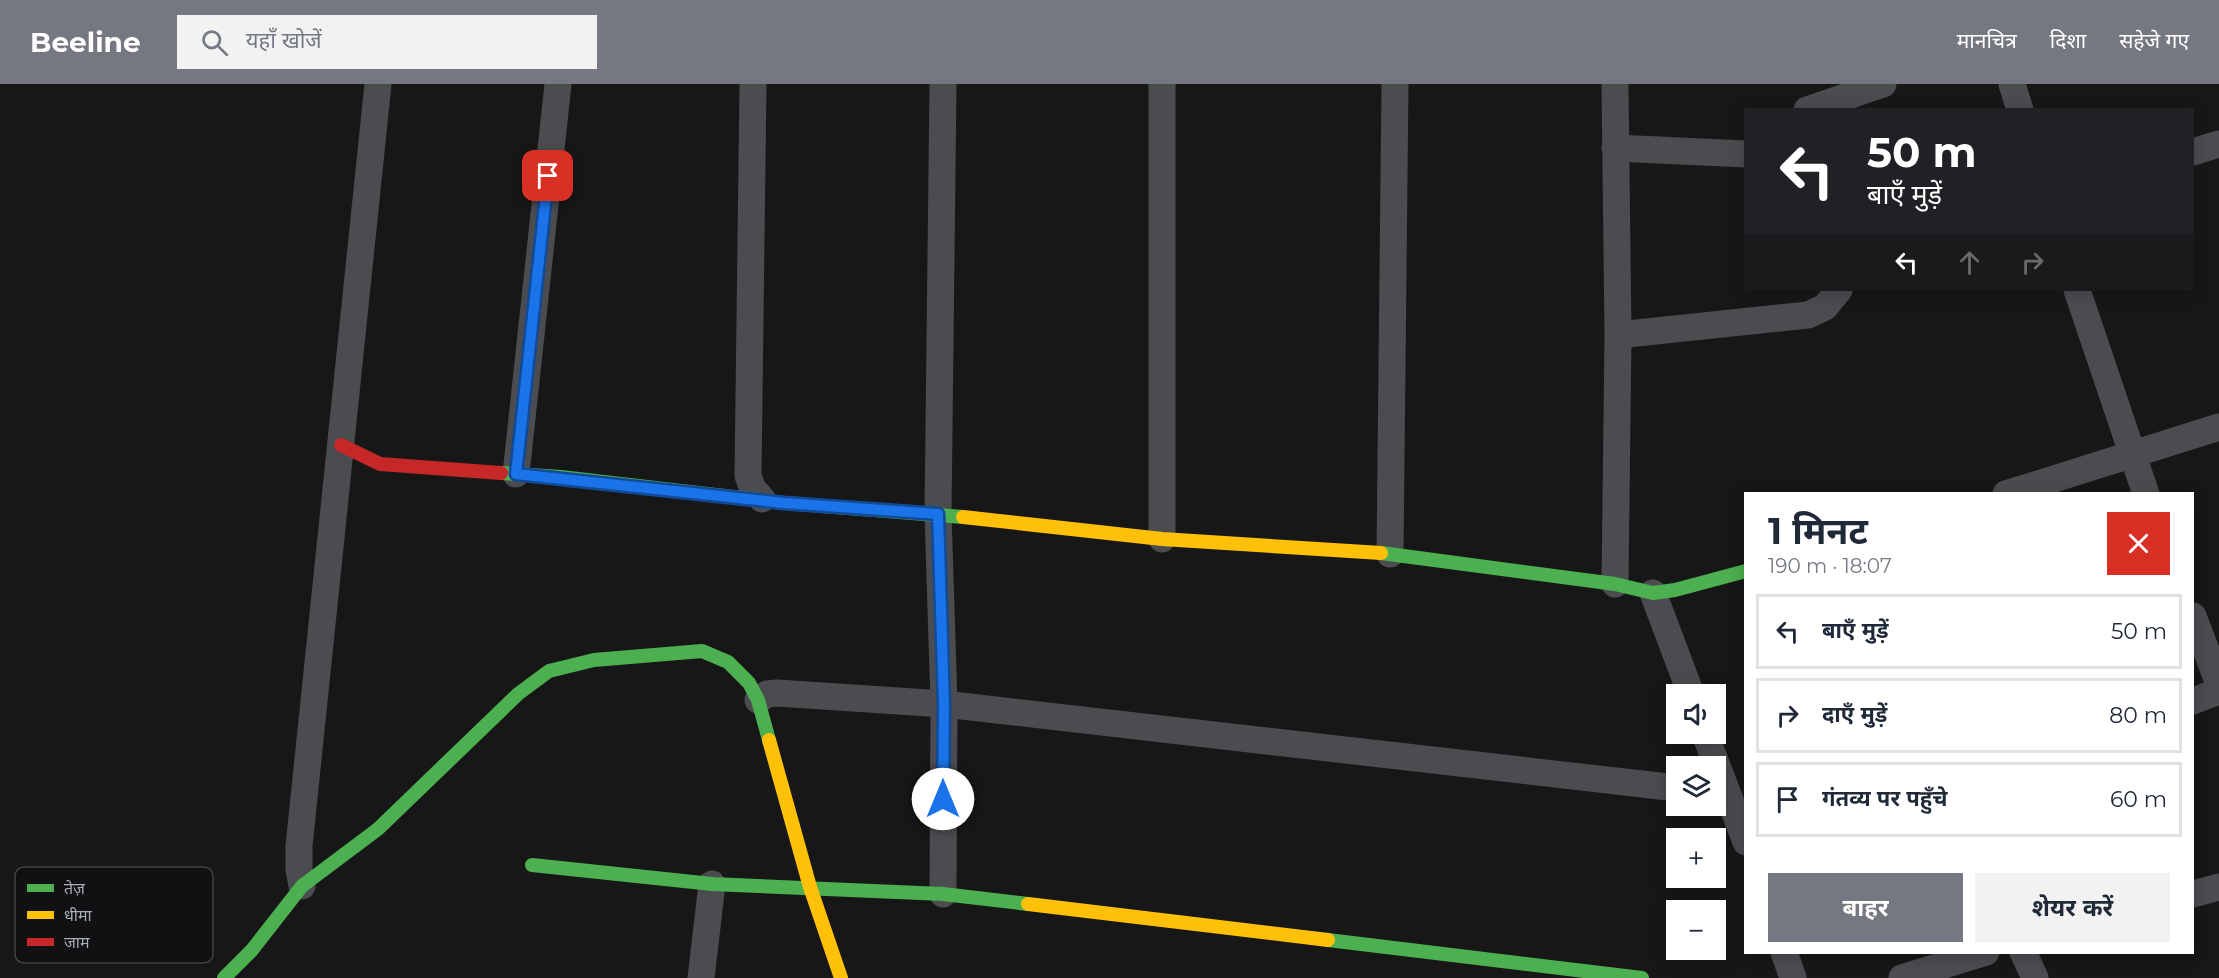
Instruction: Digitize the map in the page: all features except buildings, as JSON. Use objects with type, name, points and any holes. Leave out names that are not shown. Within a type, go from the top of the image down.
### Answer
[{"type":"street","points":[[302,886],[299,846],[378,84]]},
{"type":"street","points":[[516,474],[558,84]]},
{"type":"street","points":[[753,84],[748,476],[753,489],[762,499]]},
{"type":"street","points":[[943,84],[938,514],[944,705],[943,894]]},
{"type":"street","points":[[1162,84],[1162,539]]},
{"type":"street","points":[[1390,554],[1395,84]]},
{"type":"street","points":[[1615,84],[1618,335],[1615,584]]},
{"type":"street","points":[[1813,108],[1884,84]]},
{"type":"street","points":[[2012,84],[2019,108]]},
{"type":"street","points":[[2194,152],[2219,144]]},
{"type":"street","points":[[1615,148],[1744,154]]},
{"type":"street","points":[[1618,335],[1808,315],[1826,307],[1838,291]]},
{"type":"street","points":[[2077,291],[2145,492]]},
{"type":"street","points":[[2012,492],[2219,427]]},
{"type":"street","points":[[341,445],[380,464],[516,474],[784,503],[938,514],[1162,539],[1390,554],[1615,584],[1653,593],[1674,590],[1744,572]]},
{"type":"street","points":[[1653,593],[1687,684]]},
{"type":"street","points":[[2194,619],[2219,684]]},
{"type":"street","points":[[224,978],[252,950],[302,886],[378,829],[518,694],[549,670],[594,660],[702,651],[715,655],[734,667],[749,682],[758,700],[810,887],[841,978]]},
{"type":"street","points":[[2194,701],[2219,691]]},
{"type":"street","points":[[758,700],[767,694],[777,693],[944,705],[1666,787]]},
{"type":"street","points":[[1709,744],[1730,793],[1744,836]]},
{"type":"street","points":[[532,865],[712,884],[943,894],[1642,978]]},
{"type":"street","points":[[701,978],[712,884]]},
{"type":"street","points":[[2194,894],[2219,887]]},
{"type":"street","points":[[1785,954],[1793,978]]},
{"type":"street","points":[[1902,978],[1980,954]]},
{"type":"street","points":[[2023,954],[2035,978]]},
{"type":"traffic: fast","points":[[501,473],[561,477],[784,503],[963,517]]},
{"type":"traffic: fast","points":[[1381,553],[1615,584],[1653,593],[1675,590],[1744,572]]},
{"type":"traffic: fast","points":[[224,978],[252,950],[302,886],[378,829],[518,694],[549,671],[594,660],[702,651],[728,662],[749,683],[758,700],[769,740]]},
{"type":"traffic: fast","points":[[532,865],[712,884],[943,894],[1028,904]]},
{"type":"traffic: fast","points":[[1328,940],[1642,978]]},
{"type":"traffic: slow","points":[[963,517],[1162,539],[1381,553]]},
{"type":"traffic: slow","points":[[769,740],[810,887],[841,978]]},
{"type":"traffic: slow","points":[[1028,904],[1328,940]]},
{"type":"traffic: jam","points":[[341,445],[380,464],[501,473]]},
{"type":"route","points":[[548,176],[516,474],[561,477],[784,503],[938,514],[944,705],[943,799]]}]
